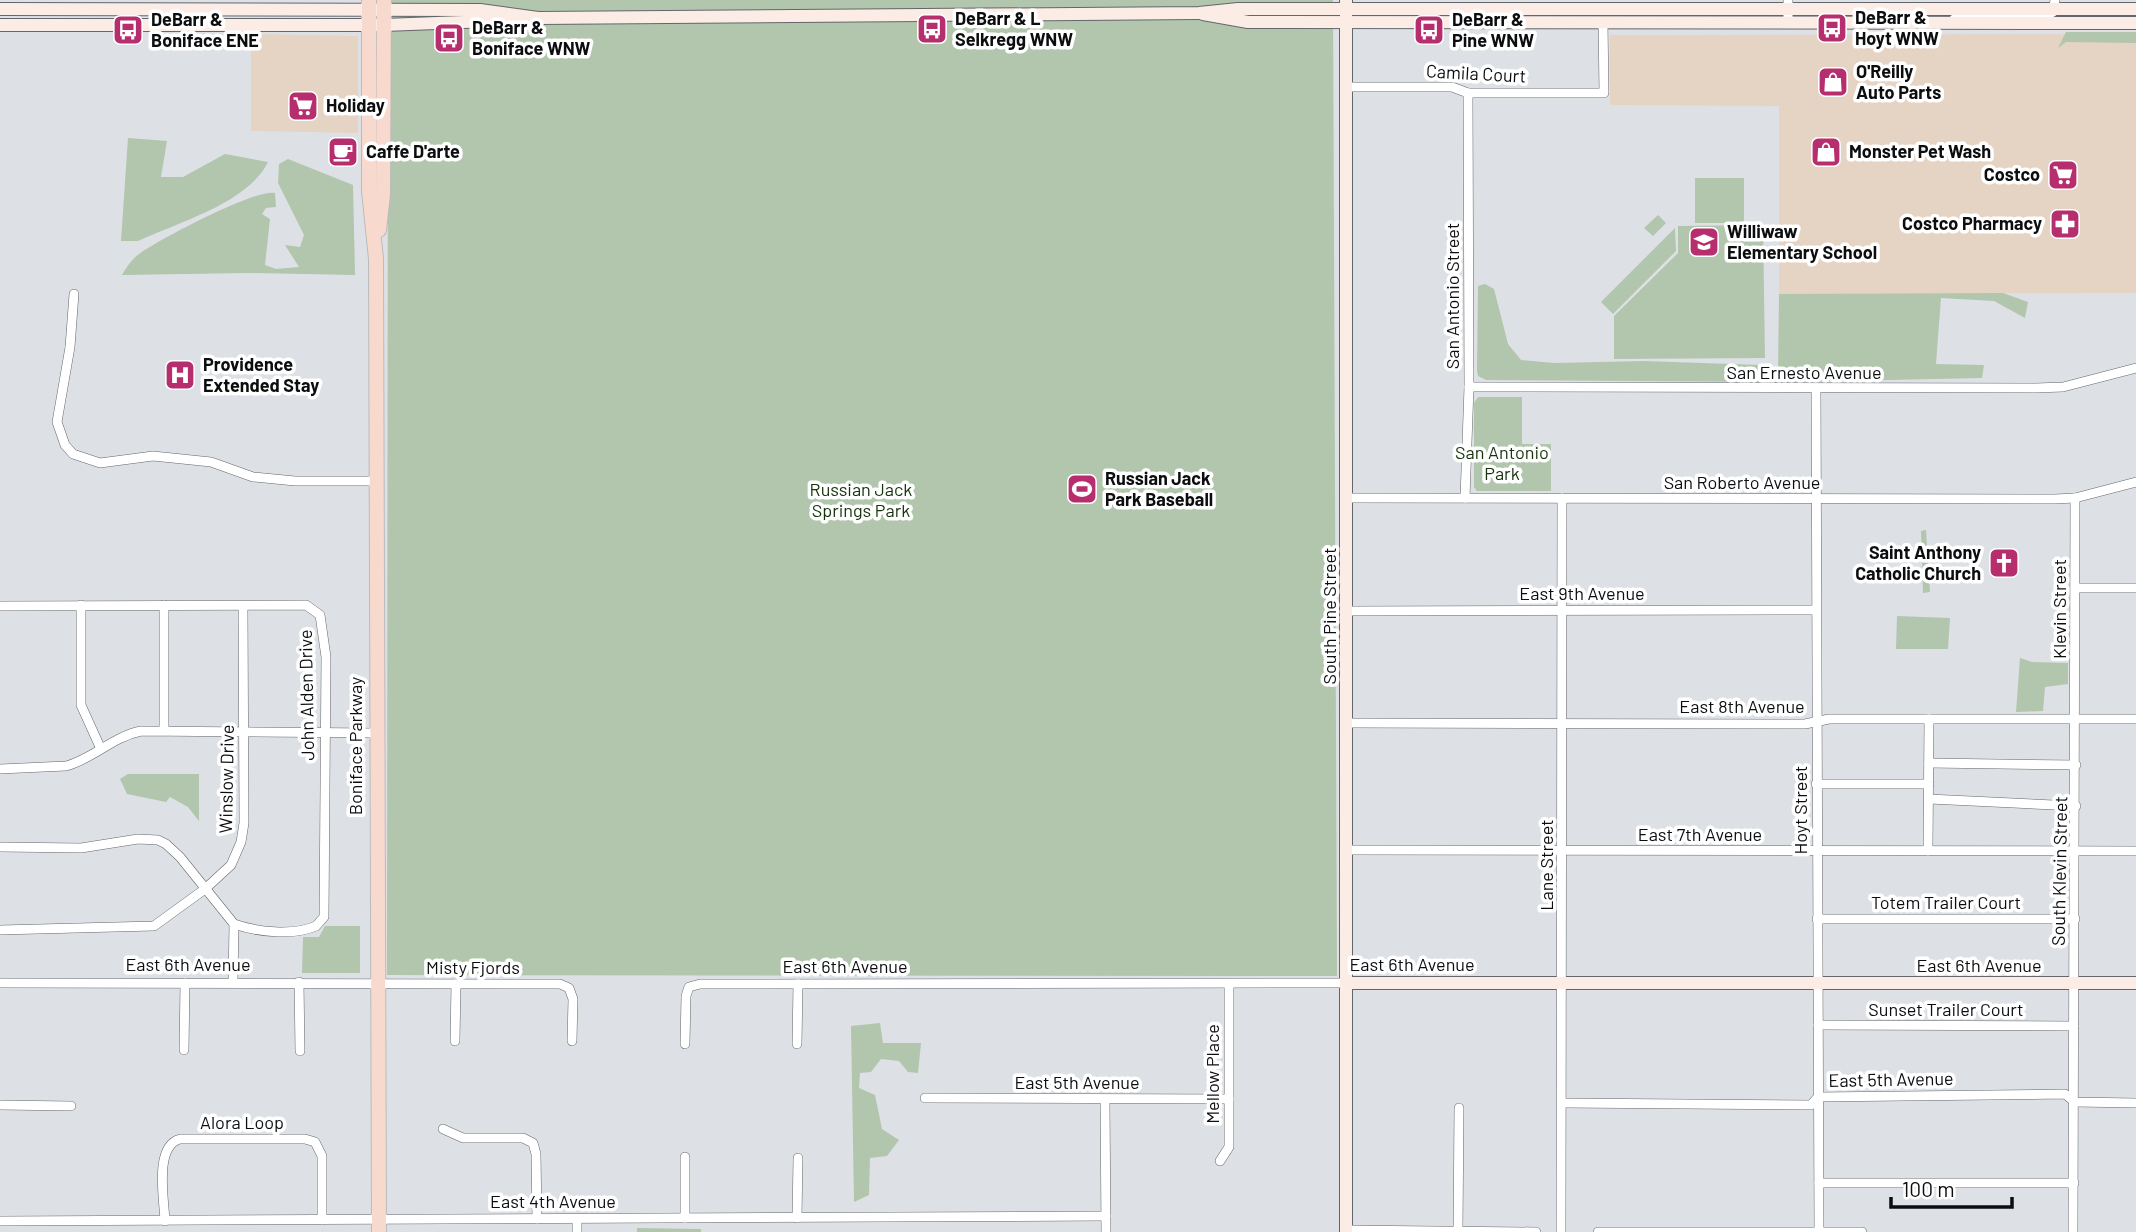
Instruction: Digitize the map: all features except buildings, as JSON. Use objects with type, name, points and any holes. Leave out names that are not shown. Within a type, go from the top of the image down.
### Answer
[{"type":"main road","points":[[0,9],[384,12],[504,22],[538,18],[1199,13],[1227,9],[1346,4],[1788,4],[2027,8],[2055,4],[2136,9]]},
{"type":"main road","name":"South Pine Street","points":[[1346,4],[1346,1231]]},
{"type":"main road","points":[[6,25],[30,16],[88,17],[103,10]]},
{"type":"main road","points":[[6,25],[369,12]]},
{"type":"main road","name":"Boniface Parkway","points":[[369,12],[369,191],[376,259],[375,733],[379,1225]]},
{"type":"main road","name":"Boniface Parkway","points":[[376,259],[383,195],[384,12]]},
{"type":"main road","points":[[1199,13],[1248,22],[2136,23]]},
{"type":"main road","name":"East 6th Avenue","points":[[1346,983],[2136,983]]},
{"type":"street","points":[[2027,8],[2043,0]]},
{"type":"street","points":[[1480,4],[1480,22]]},
{"type":"street","points":[[1788,4],[1788,23]]},
{"type":"street","points":[[1942,22],[1965,16],[2041,16],[2050,14],[2055,4]]},
{"type":"street","name":"Camila Court","points":[[1346,87],[1452,87],[1468,93],[1604,93],[1603,22]]},
{"type":"street","name":"San Antonio Street","points":[[1465,498],[1469,387],[1468,93]]},
{"type":"street","points":[[74,294],[70,347],[57,422],[65,445],[73,454],[100,463],[153,456],[211,462],[253,477],[295,481],[377,481]]},
{"type":"street","name":"San Ernesto Avenue","points":[[1469,387],[2063,387],[2136,368]]},
{"type":"street","name":"Hoyt Street","points":[[1816,389],[1819,1232]]},
{"type":"street","name":"San Roberto Avenue","points":[[1347,498],[2075,498],[2136,482]]},
{"type":"street","name":"Lane Street","points":[[1561,1232],[1564,983],[1562,498]]},
{"type":"street","name":"Klevin Street","points":[[2075,498],[2076,720]]},
{"type":"street","points":[[2076,588],[2136,588]]},
{"type":"street","points":[[81,605],[81,705],[100,747]]},
{"type":"street","name":"John Alden Drive","points":[[0,606],[306,605],[320,615],[326,657],[321,923],[310,929],[277,931],[247,929],[234,924]]},
{"type":"street","points":[[163,606],[164,730]]},
{"type":"street","name":"Winslow Drive","points":[[0,930],[154,926],[205,889],[231,865],[241,842],[243,606]]},
{"type":"street","name":"East 9th Avenue","points":[[1348,611],[1816,610]]},
{"type":"street","points":[[1928,851],[1929,719]]},
{"type":"street","name":"East 8th Avenue","points":[[1347,723],[2136,719]]},
{"type":"street","name":"South Klevin Street","points":[[2073,1232],[2076,720]]},
{"type":"street","points":[[0,769],[76,764],[100,747],[131,733],[164,730],[375,733]]},
{"type":"street","points":[[1929,763],[2076,765]]},
{"type":"street","points":[[1816,784],[1929,784]]},
{"type":"street","points":[[1929,799],[2076,806]]},
{"type":"street","points":[[0,847],[81,848],[138,839],[158,840],[180,857],[234,924],[233,982]]},
{"type":"street","name":"East 7th Avenue","points":[[1347,850],[2136,851]]},
{"type":"street","name":"Totem Trailer Court","points":[[1817,919],[2075,919]]},
{"type":"street","points":[[299,982],[300,1051]]},
{"type":"street","name":"East 6th Avenue","points":[[0,983],[376,982]]},
{"type":"street","name":"Misty Fjords","points":[[376,982],[560,984],[569,988],[573,999],[572,1041]]},
{"type":"street","points":[[184,1050],[185,983]]},
{"type":"street","name":"East 6th Avenue","points":[[685,1044],[686,996],[689,987],[699,984],[1346,983]]},
{"type":"street","points":[[455,1041],[456,984]]},
{"type":"street","points":[[797,1044],[798,984]]},
{"type":"street","name":"Mellow Place","points":[[1220,1161],[1229,1147],[1229,984]]},
{"type":"street","name":"Sunset Trailer Court","points":[[1818,1025],[2074,1026]]},
{"type":"street","name":"East 5th Avenue","points":[[1563,1102],[1811,1105],[1818,1097],[2065,1094],[2075,1102],[2136,1103]]},
{"type":"street","name":"East 5th Avenue","points":[[925,1098],[1229,1099]]},
{"type":"street","points":[[1105,1100],[1106,1232]]},
{"type":"street","points":[[0,1105],[71,1106]]},
{"type":"street","points":[[1458,1231],[1459,1108]]},
{"type":"street","points":[[443,1129],[463,1138],[523,1138],[533,1143],[536,1154],[537,1219]]},
{"type":"street","name":"Alora Loop","points":[[164,1221],[165,1152],[173,1141],[180,1139],[305,1139],[315,1142],[322,1156],[322,1220]]},
{"type":"street","points":[[685,1157],[685,1218]]},
{"type":"street","points":[[797,1218],[798,1158]]},
{"type":"street","points":[[1819,1183],[2074,1184]]},
{"type":"street","name":"East 4th Avenue","points":[[0,1221],[322,1220],[379,1225],[537,1219],[1105,1216]]},
{"type":"street","points":[[577,1219],[577,1232]]},
{"type":"street","points":[[1346,1231],[1536,1232]]},
{"type":"street","points":[[1598,1232],[1862,1232]]},
{"type":"shaded area","points":[[251,34],[358,36],[358,133],[251,131]]},
{"type":"shaded area","points":[[2136,34],[2136,293],[1779,294],[1779,106],[1610,105],[1610,35]]},
{"type":"green space","name":"Russian Jack Springs Park","points":[[388,0],[1333,0],[1337,976],[387,975]]},
{"type":"green space","points":[[2066,32],[2136,32],[2136,43],[2066,42],[2058,48]]},
{"type":"green space","points":[[128,138],[167,141],[161,177],[183,177],[225,154],[268,162],[245,189],[211,210],[138,241],[121,241]]},
{"type":"green space","points":[[288,159],[353,185],[355,275],[122,275],[139,254],[185,227],[248,198],[275,193],[276,207],[266,208],[262,214],[270,219],[265,265],[276,269],[299,267],[285,245],[300,247],[304,235],[278,183],[279,164]]},
{"type":"green space","points":[[1695,178],[1744,178],[1744,223],[1695,223]]},
{"type":"green space","points":[[1658,215],[1666,223],[1653,236],[1644,228]]},
{"type":"green space","points":[[1763,225],[1765,358],[1614,359],[1614,316],[1678,253],[1678,226]]},
{"type":"green space","points":[[1675,228],[1676,251],[1613,314],[1601,302]]},
{"type":"green space","points":[[1485,284],[1494,289],[1508,344],[1521,360],[1554,363],[1644,361],[1761,365],[1778,375],[1779,294],[2003,293],[2028,302],[2025,318],[1994,301],[1941,298],[1936,364],[1984,365],[1982,378],[1793,382],[1486,380],[1478,376],[1477,371],[1478,286]]},
{"type":"green space","name":"San Antonio Park","points":[[1478,397],[1522,397],[1522,444],[1551,444],[1551,491],[1477,491],[1474,487],[1474,403]]},
{"type":"green space","points":[[1926,530],[1930,592],[1923,593],[1921,531]]},
{"type":"green space","points":[[1897,616],[1950,618],[1948,649],[1896,649]]},
{"type":"green space","points":[[2020,658],[2032,662],[2068,663],[2068,684],[2045,687],[2043,711],[2016,712]]},
{"type":"green space","points":[[128,774],[199,774],[199,821],[188,807],[170,797],[166,802],[127,794],[120,779]]},
{"type":"green space","points":[[325,926],[360,926],[360,973],[302,973],[303,937],[319,937]]},
{"type":"green space","points":[[880,1023],[883,1043],[921,1043],[918,1073],[908,1072],[899,1061],[881,1059],[871,1072],[860,1073],[859,1088],[875,1095],[882,1129],[899,1140],[887,1156],[870,1158],[869,1195],[854,1202],[851,1026]]},
{"type":"green space","points":[[637,1228],[701,1229],[701,1232],[637,1232]]},
{"type":"place","name":"DeBarr & Hoyt WNW","points":[[1832,28]]},
{"type":"place","name":"DeBarr & L Selkregg WNW","points":[[932,29]]},
{"type":"place","name":"DeBarr & Boniface ENE","points":[[128,30]]},
{"type":"place","name":"DeBarr & Pine WNW","points":[[1429,30]]},
{"type":"place","name":"DeBarr & Boniface WNW","points":[[449,38]]},
{"type":"place","name":"O'Reilly Auto Parts","points":[[1833,82]]},
{"type":"place","name":"Holiday","points":[[303,106]]},
{"type":"place","name":"Caffe D'arte","points":[[343,152]]},
{"type":"place","name":"Monster Pet Wash","points":[[1826,152]]},
{"type":"place","name":"Costco","points":[[2063,175]]},
{"type":"place","name":"Costco Pharmacy","points":[[2065,224]]},
{"type":"place","name":"Williwaw Elementary School","points":[[1704,242]]},
{"type":"place","name":"Providence Extended Stay","points":[[180,375]]},
{"type":"place","name":"Russian Jack Park Baseball","points":[[1082,489]]},
{"type":"place","name":"Saint Anthony Catholic Church","points":[[2004,563]]}]
